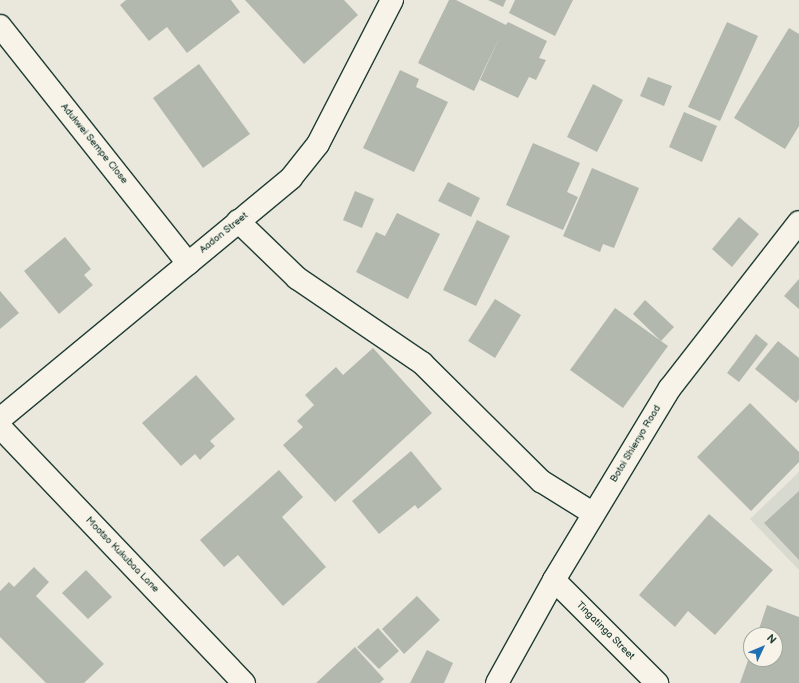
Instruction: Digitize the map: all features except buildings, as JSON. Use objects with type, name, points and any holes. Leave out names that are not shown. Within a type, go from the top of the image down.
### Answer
[{"type":"street","name":"Aadon Street","points":[[0,419],[291,178],[318,144],[392,0]]},
{"type":"street","name":"Adukwei Sempe Close","points":[[0,26],[188,262]]},
{"type":"street","points":[[238,221],[297,278],[422,363],[541,481],[594,514]]},
{"type":"street","name":"Botoi Shienyo Road","points":[[497,683],[554,580],[670,388],[799,222]]},
{"type":"street","name":"Mootso Kukubaa Lane","points":[[0,427],[244,683]]},
{"type":"street","name":"Tingatinga Street","points":[[554,580],[657,683]]},
{"type":"shaded area","points":[[799,472],[799,570],[750,519]]}]
